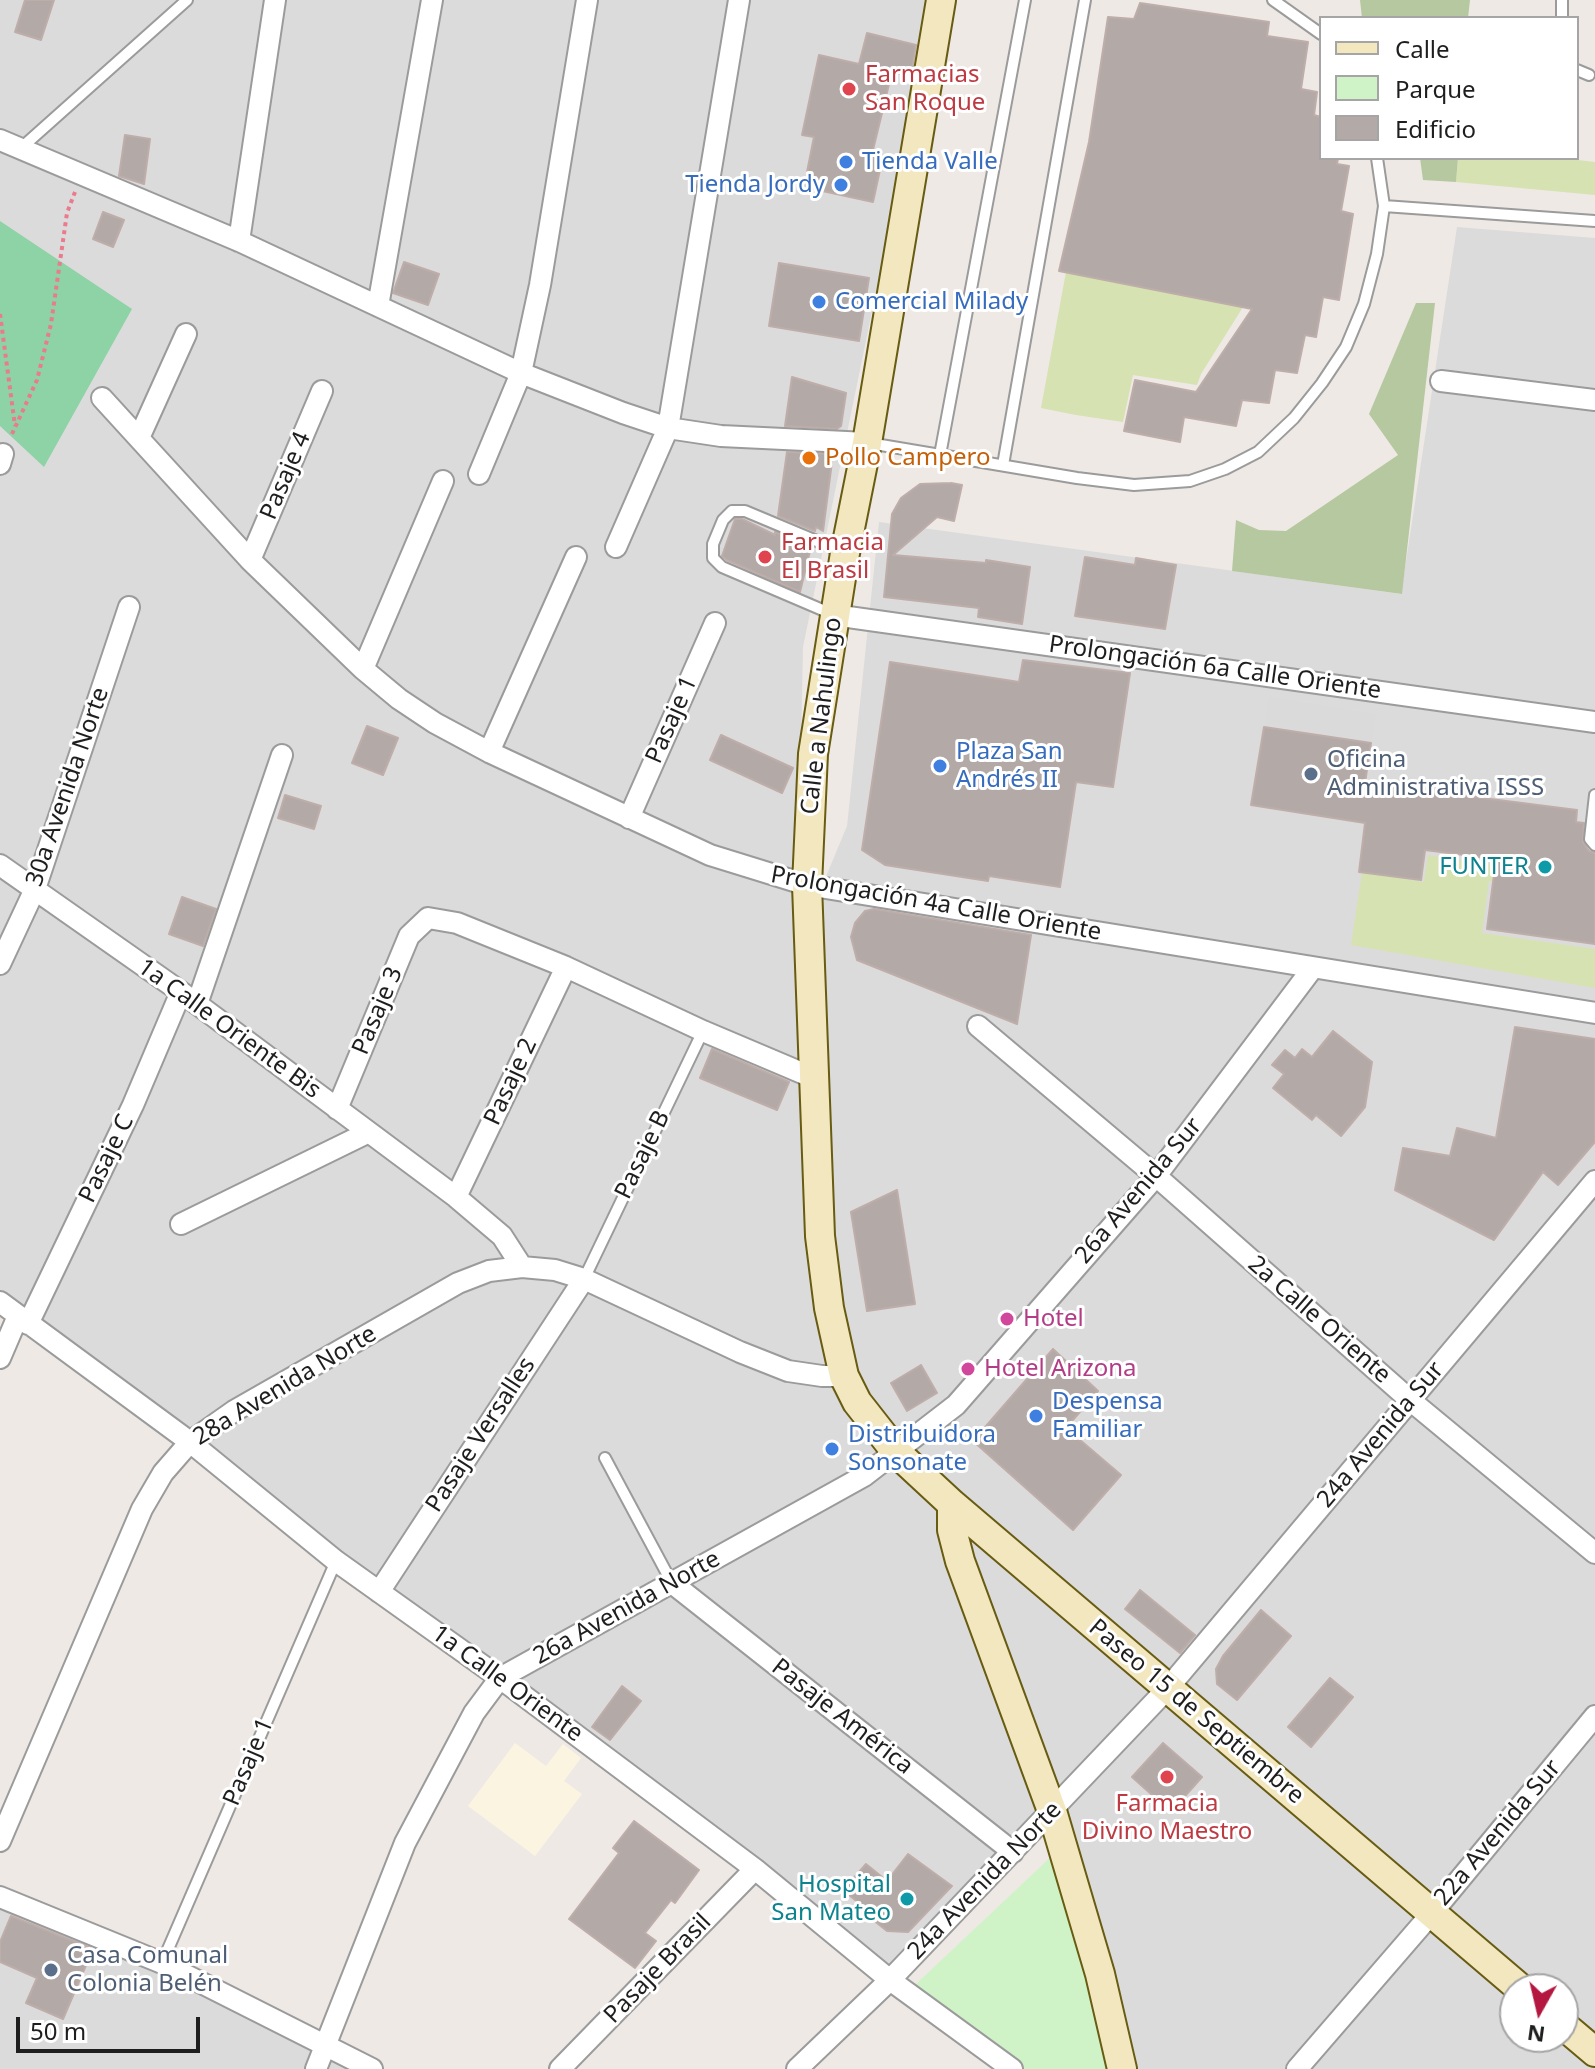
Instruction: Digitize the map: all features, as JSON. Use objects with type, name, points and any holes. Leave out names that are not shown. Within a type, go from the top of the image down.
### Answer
[{"type":"street","points":[[239,241],[275,0]]},
{"type":"street","points":[[378,306],[432,0]]},
{"type":"street","points":[[479,474],[521,373],[540,285],[587,0]]},
{"type":"street","points":[[616,547],[668,428],[739,0]]},
{"type":"street","name":"Calle a Nahulingo","points":[[877,1428],[857,1402],[844,1376],[829,1308],[820,1236],[807,885],[813,754],[834,615],[867,443],[941,0]]},
{"type":"street","points":[[0,140],[239,241],[521,373],[668,428],[721,436],[867,443]]},
{"type":"street","points":[[139,438],[186,334]]},
{"type":"street","points":[[1441,381],[1595,400]]},
{"type":"street","name":"Pasaje 4","points":[[250,560],[322,391]]},
{"type":"street","name":"Prolongación 4a Calle Oriente","points":[[102,398],[250,560],[363,669],[399,699],[435,723],[489,752],[710,855],[807,885],[1595,1013]]},
{"type":"street","points":[[363,669],[443,481]]},
{"type":"street","points":[[489,752],[576,557]]},
{"type":"street","name":"30a Avenida Norte","points":[[0,964],[35,889],[129,607]]},
{"type":"street","name":"Prolongación 6a Calle Oriente","points":[[834,615],[1595,722]]},
{"type":"street","name":"Pasaje 1","points":[[629,818],[715,623]]},
{"type":"street","name":"Pasaje C","points":[[0,1358],[23,1320],[189,998],[282,755]]},
{"type":"street","name":"1a Calle Oriente Bis","points":[[0,865],[189,998],[456,1197],[502,1236],[522,1267]]},
{"type":"street","name":"Pasaje 3","points":[[337,1109],[409,936],[428,918],[457,923],[566,967]]},
{"type":"street","points":[[566,967],[703,1031],[814,1078]]},
{"type":"street","name":"Pasaje 2","points":[[456,1197],[566,967]]},
{"type":"street","name":"26a Avenida Sur","points":[[956,1405],[1156,1176],[1312,969]]},
{"type":"street","name":"2a Calle Oriente","points":[[978,1026],[1156,1176],[1410,1400],[1595,1553]]},
{"type":"street","points":[[181,1224],[367,1133]]},
{"type":"street","name":"24a Avenida Sur","points":[[1168,1688],[1595,1181]]},
{"type":"street","name":"28a Avenida Norte","points":[[0,1841],[142,1509],[163,1473],[190,1442],[234,1411],[458,1283],[489,1271],[522,1267],[555,1270],[584,1279],[740,1352],[788,1371],[844,1376]]},
{"type":"street","name":"Pasaje Versalles","points":[[379,1592],[584,1279]]},
{"type":"street","name":"1a Calle Oriente","points":[[0,1302],[190,1442],[336,1561],[500,1678],[755,1869],[890,1980],[1012,2069]]},
{"type":"street","name":"26a Avenida Norte","points":[[316,2069],[405,1843],[474,1713],[500,1678],[864,1476],[956,1405]]},
{"type":"street","name":"Paseo 15 de Septiembre","points":[[877,1428],[897,1453],[952,1504],[1502,1973]]},
{"type":"street","points":[[952,1504],[952,1530],[960,1561],[1052,1811],[1100,1974],[1122,2069]]},
{"type":"street","name":"Pasaje América","points":[[672,1583],[1013,1852]]},
{"type":"street","name":"24a Avenida Norte","points":[[797,2069],[890,1980],[1168,1688]]},
{"type":"street","name":"22a Avenida Sur","points":[[1297,2069],[1432,1913],[1595,1716]]},
{"type":"street","name":"Pasaje Brasil","points":[[560,2069],[755,1869]]},
{"type":"street","points":[[0,1897],[162,1963],[372,2069]]},
{"type":"street","points":[[1579,2038],[1595,2052]]},
{"type":"lane","points":[[20,149],[187,0]]},
{"type":"lane","points":[[940,455],[1025,0]]},
{"type":"lane","points":[[1003,465],[1085,0]]},
{"type":"lane","points":[[1273,0],[1319,33]]},
{"type":"lane","points":[[1579,71],[1589,75]]},
{"type":"lane","points":[[867,443],[1134,485],[1190,481],[1225,469],[1258,452],[1294,418],[1322,383],[1346,347],[1364,304],[1384,206],[1377,160]]},
{"type":"lane","points":[[1384,206],[1595,221]]},
{"type":"lane","points":[[834,615],[722,567],[713,558],[713,544],[723,520],[732,511],[745,511],[845,553]]},
{"type":"lane","points":[[1595,795],[1590,839],[1595,845]]},
{"type":"lane","name":"Pasaje B","points":[[584,1279],[703,1031]]},
{"type":"lane","points":[[605,1458],[672,1583]]},
{"type":"lane","name":"Pasaje 1","points":[[162,1963],[336,1561]]},
{"type":"path","points":[[2,459],[37,380],[51,324],[67,213],[81,175]]},
{"type":"path","points":[[0,314],[15,428]]},
{"type":"shaded area","points":[[0,0],[936,0],[803,647],[797,946],[847,826],[879,522],[1401,594],[1457,227],[1595,238],[1595,2069],[1118,2069],[1042,1810],[890,1965],[500,1678],[0,1302]]},
{"type":"shaded area","points":[[1269,697],[1376,714],[1371,743],[1264,727]]},
{"type":"shaded area","points":[[515,1743],[546,1766],[563,1744],[581,1758],[564,1781],[582,1794],[535,1856],[468,1806]]},
{"type":"shaded area","points":[[0,1897],[372,2069],[0,2069]]},
{"type":"green space","points":[[1360,0],[1470,0],[1468,16],[1362,16]]},
{"type":"green space","points":[[1420,160],[1458,160],[1456,182],[1423,180]]},
{"type":"green space","points":[[1458,160],[1595,162],[1595,195],[1456,182]]},
{"type":"green space","points":[[0,221],[132,309],[44,467],[0,426]]},
{"type":"green space","points":[[1066,272],[1243,307],[1197,385],[1133,375],[1123,422],[1076,415],[1041,408]]},
{"type":"green space","points":[[1416,303],[1435,303],[1402,594],[1232,571],[1236,520],[1259,530],[1286,531],[1398,455],[1369,414]]},
{"type":"green space","points":[[1428,855],[1509,868],[1506,883],[1489,881],[1482,933],[1595,949],[1595,988],[1351,945],[1362,872],[1424,882]]},
{"type":"green space","points":[[1056,1852],[1112,2069],[1024,2069],[915,1985]]},
{"type":"building","points":[[25,0],[54,0],[41,40],[15,32]]},
{"type":"building","points":[[1140,3],[1269,22],[1267,36],[1308,42],[1301,89],[1317,92],[1314,115],[1319,116],[1319,160],[1338,160],[1337,164],[1349,166],[1341,211],[1353,214],[1339,300],[1323,297],[1316,337],[1305,335],[1297,373],[1275,370],[1269,403],[1242,400],[1236,426],[1184,417],[1180,442],[1124,431],[1135,380],[1196,392],[1252,309],[1059,271],[1089,142],[1108,17],[1134,19]]},
{"type":"building","points":[[867,33],[916,45],[911,76],[892,72],[872,154],[883,156],[873,202],[804,187],[814,137],[802,135],[819,55],[859,64]]},
{"type":"building","points":[[125,135],[150,139],[144,184],[119,176]]},
{"type":"building","points":[[103,212],[124,220],[113,247],[93,239]]},
{"type":"building","points":[[404,262],[439,274],[428,305],[393,293]]},
{"type":"building","name":"Comercial Milady","points":[[779,263],[869,278],[859,341],[769,326]]},
{"type":"building","points":[[792,377],[846,393],[841,426],[837,429],[785,426]]},
{"type":"building","points":[[787,452],[833,454],[823,531],[816,527],[815,531],[778,516]]},
{"type":"building","points":[[920,484],[962,485],[954,521],[937,517],[893,555],[986,563],[986,560],[1030,567],[1022,624],[978,617],[979,608],[884,597],[892,514],[901,498]]},
{"type":"building","name":"Farmacia El Brasil","points":[[735,519],[742,519],[775,535],[775,532],[811,547],[800,592],[722,556]]},
{"type":"building","points":[[1085,557],[1135,565],[1136,558],[1176,565],[1165,629],[1075,616]]},
{"type":"building","points":[[1023,660],[1130,673],[1113,787],[1076,782],[1060,887],[989,876],[988,881],[885,865],[862,850],[890,662],[1019,682]]},
{"type":"building","points":[[367,726],[398,738],[383,775],[352,763]]},
{"type":"building","name":"FUNTER","points":[[1264,727],[1371,743],[1365,783],[1577,810],[1576,822],[1584,823],[1583,842],[1589,851],[1595,853],[1595,944],[1487,929],[1496,859],[1425,850],[1421,880],[1359,872],[1365,823],[1251,805]]},
{"type":"building","points":[[721,735],[793,768],[782,793],[710,760]]},
{"type":"building","points":[[285,795],[321,806],[314,829],[278,818]]},
{"type":"building","points":[[182,897],[216,909],[203,946],[169,934]]},
{"type":"building","points":[[874,909],[1031,935],[1017,1024],[857,960],[851,937],[855,923],[865,911]]},
{"type":"building","points":[[1515,1027],[1595,1039],[1595,1142],[1558,1185],[1543,1172],[1494,1240],[1395,1190],[1403,1148],[1450,1156],[1457,1128],[1496,1138]]},
{"type":"building","points":[[1333,1031],[1372,1062],[1365,1107],[1341,1136],[1316,1115],[1312,1120],[1273,1088],[1284,1074],[1272,1065],[1285,1050],[1295,1058],[1302,1049],[1312,1057]]},
{"type":"building","points":[[712,1049],[789,1082],[777,1110],[700,1078]]},
{"type":"building","points":[[897,1190],[915,1304],[867,1311],[851,1212]]},
{"type":"building","points":[[1053,1349],[1098,1391],[1066,1428],[1121,1475],[1073,1530],[973,1441]]},
{"type":"building","points":[[921,1365],[937,1393],[907,1411],[891,1383]]},
{"type":"building","points":[[1140,1590],[1195,1635],[1180,1653],[1125,1609]]},
{"type":"building","points":[[1261,1610],[1291,1636],[1237,1700],[1217,1684],[1216,1669]]},
{"type":"building","points":[[1330,1678],[1353,1697],[1311,1747],[1288,1727]]},
{"type":"building","points":[[622,1686],[641,1701],[610,1740],[592,1727]]},
{"type":"building","name":"Farmacia Divino Maestro","points":[[1163,1743],[1202,1777],[1171,1812],[1132,1777]]},
{"type":"building","points":[[634,1821],[699,1870],[675,1903],[671,1900],[645,1933],[656,1941],[635,1968],[569,1919],[619,1853],[613,1848]]},
{"type":"building","name":"Hospital San Mateo","points":[[908,1854],[952,1886],[908,1932],[887,1931],[863,1912],[866,1909],[843,1890],[866,1864],[887,1881]]},
{"type":"building","name":"Casa Comunal Colonia Belén","points":[[11,1916],[93,1949],[63,2019],[26,2003],[37,1978],[0,1962],[0,1942]]},
{"type":"place","name":"Farmacias San Roque","points":[[849,89]]},
{"type":"place","name":"Tienda Valle","points":[[846,162]]},
{"type":"place","name":"Tienda Jordy","points":[[841,185]]},
{"type":"place","name":"Comercial Milady","points":[[819,302]]},
{"type":"place","name":"Pollo Campero","points":[[809,458]]},
{"type":"place","name":"Farmacia El Brasil","points":[[765,557]]},
{"type":"place","name":"Plaza San Andrés II","points":[[940,766]]},
{"type":"place","name":"Oficina Administrativa ISSS","points":[[1311,774]]},
{"type":"place","name":"FUNTER","points":[[1545,867]]},
{"type":"place","name":"Hotel","points":[[1007,1319]]},
{"type":"place","name":"Hotel Arizona","points":[[968,1369]]},
{"type":"place","name":"Despensa Familiar","points":[[1036,1416]]},
{"type":"place","name":"Distribuidora Sonsonate","points":[[832,1449]]},
{"type":"place","name":"Farmacia Divino Maestro","points":[[1167,1777]]},
{"type":"place","name":"Hospital San Mateo","points":[[907,1899]]},
{"type":"place","name":"Casa Comunal Colonia Belén","points":[[51,1970]]}]
